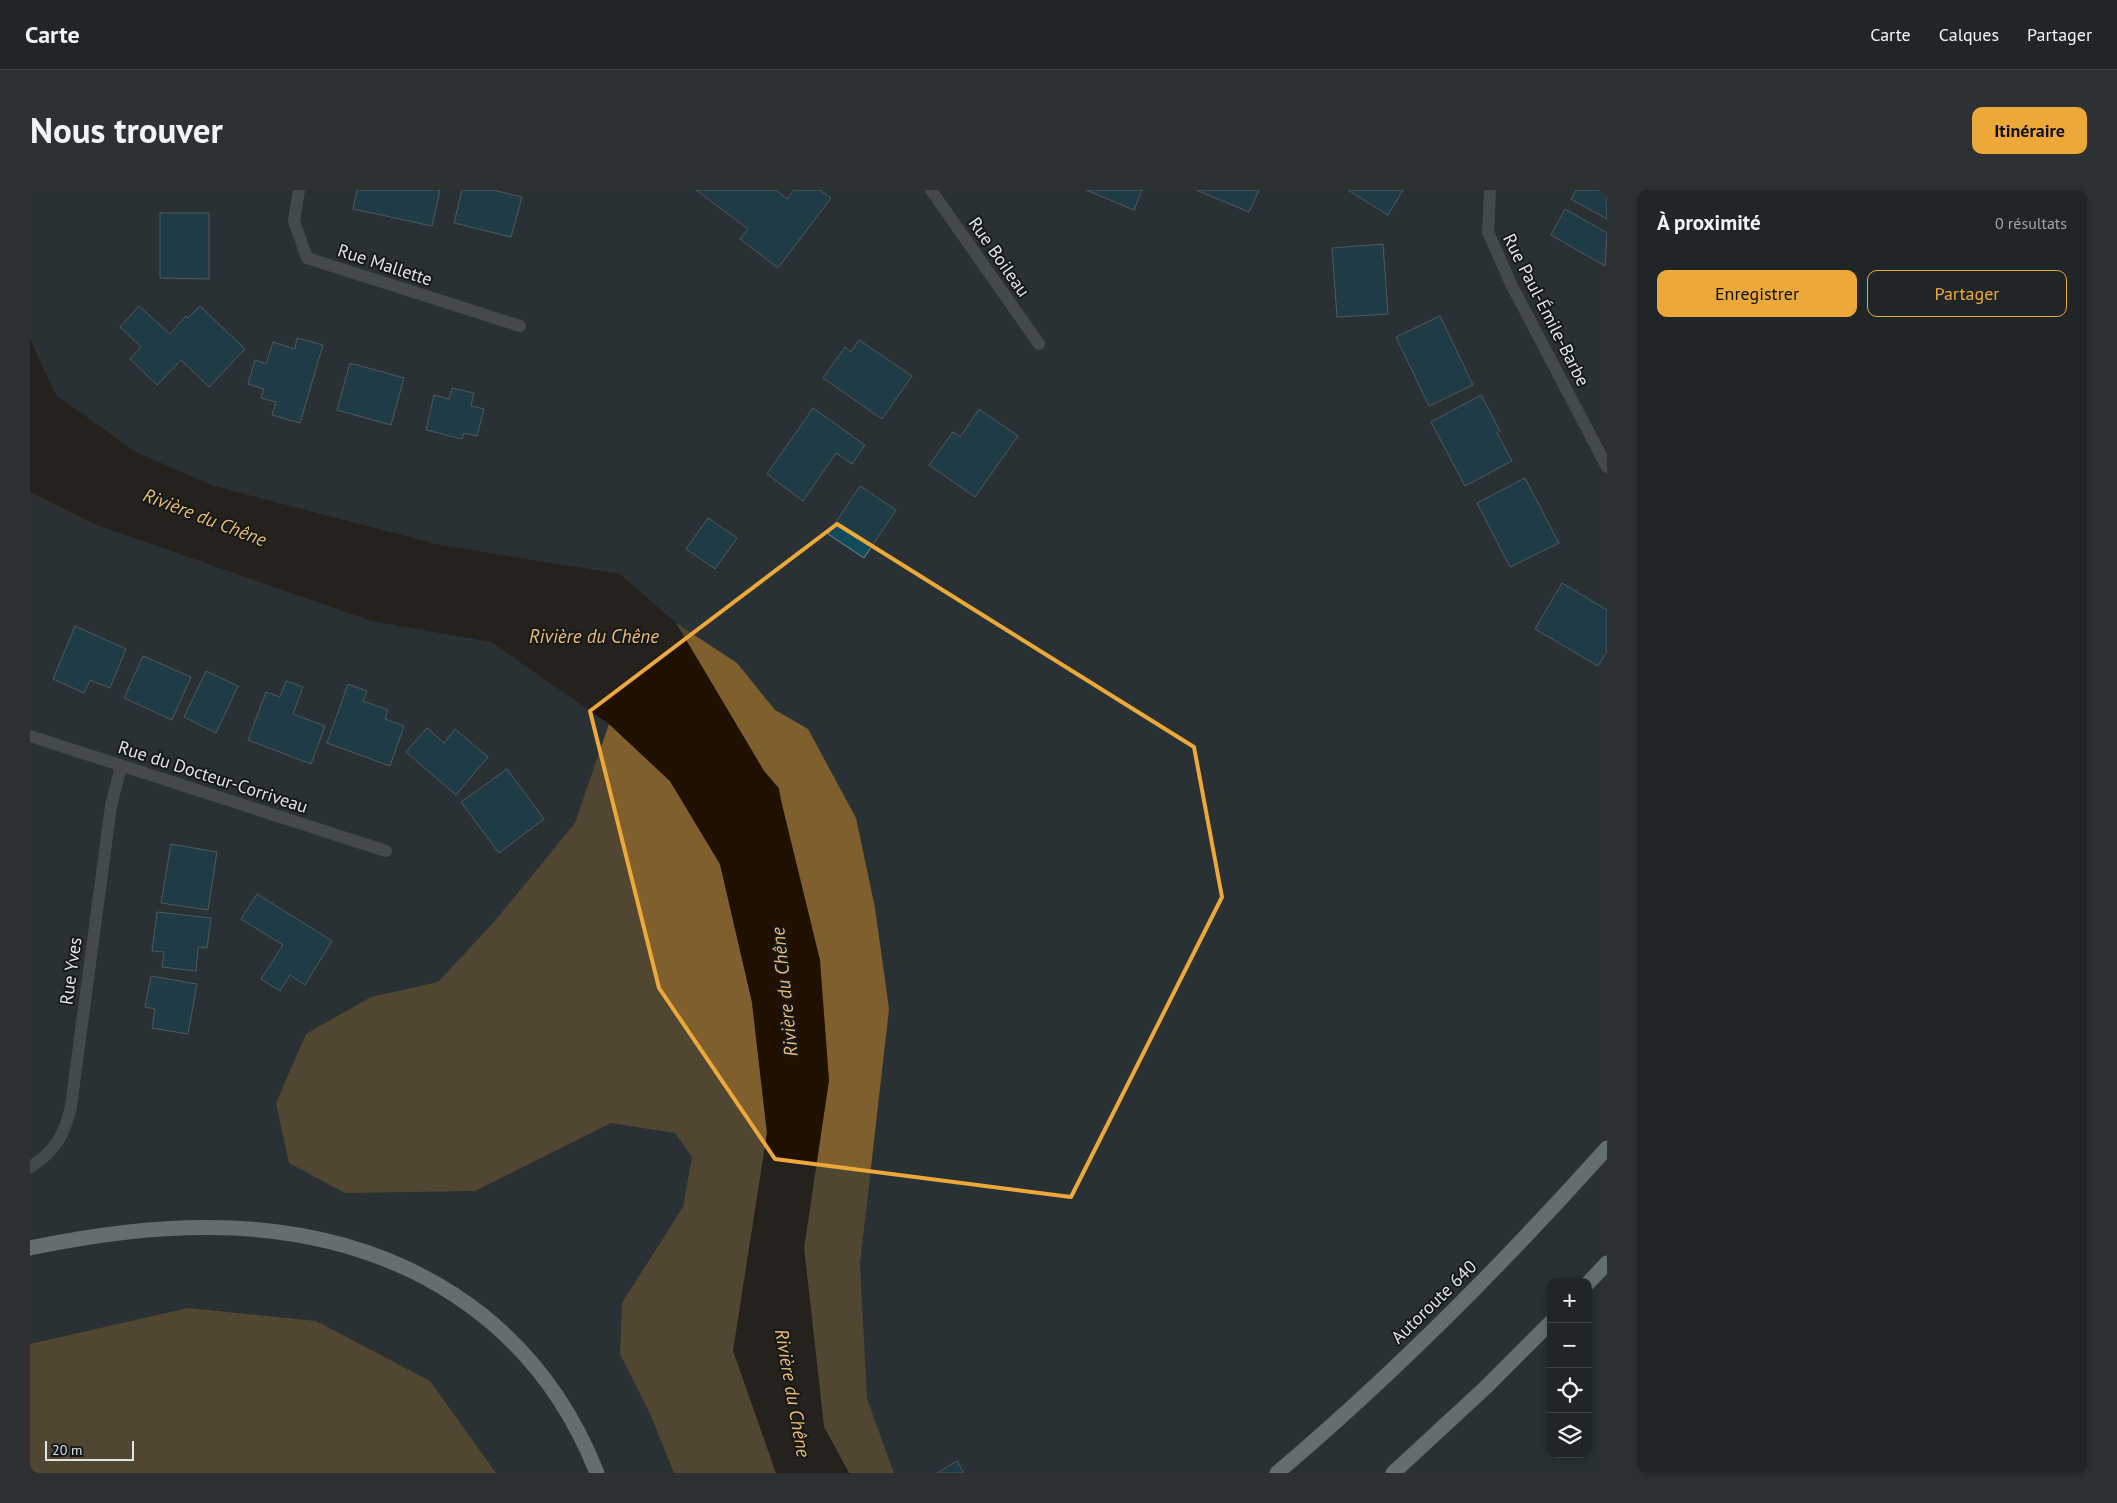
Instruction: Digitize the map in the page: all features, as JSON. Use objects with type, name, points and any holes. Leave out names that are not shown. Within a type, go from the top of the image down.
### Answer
[{"type":"highway","name":"Autoroute 640","points":[[1277,1473],[1315,1441],[1433,1331],[1505,1260],[1607,1148]]},
{"type":"highway","points":[[30,1248],[139,1232],[234,1228],[314,1239],[382,1257],[446,1288],[463,1299],[509,1339],[540,1372],[562,1402],[582,1436],[597,1473]]},
{"type":"highway","points":[[1592,1279],[1607,1263]]},
{"type":"highway","points":[[1394,1473],[1485,1388],[1550,1323]]},
{"type":"street","name":"Rue Mallette","points":[[299,190],[294,221],[307,258],[520,326]]},
{"type":"street","name":"Rue Boileau","points":[[931,190],[1039,344]]},
{"type":"street","name":"Rue Paul-Émile-Barbe","points":[[1490,190],[1488,232],[1512,286],[1607,467]]},
{"type":"street","name":"Rue du Docteur-Corriveau","points":[[30,736],[386,851]]},
{"type":"street","name":"Rue Yves","points":[[34,1165],[52,1151],[60,1139],[67,1124],[71,1106],[111,806],[121,766]]},
{"type":"highlighted area","points":[[837,524],[1194,747],[1222,897],[1071,1197],[775,1159],[659,988],[590,711]]},
{"type":"shaded area","points":[[676,623],[737,663],[775,710],[808,729],[856,818],[875,908],[889,1009],[860,1264],[867,1399],[894,1473],[849,1473],[824,1427],[804,1248],[829,1080],[779,788],[764,771]]},
{"type":"shaded area","points":[[609,724],[670,781],[720,864],[752,1002],[767,1133],[734,1350],[776,1473],[674,1473],[651,1416],[620,1354],[622,1303],[683,1207],[692,1157],[675,1133],[611,1123],[475,1191],[345,1193],[289,1163],[276,1103],[306,1034],[371,997],[438,982],[494,922],[575,823]]},
{"type":"shaded area","points":[[188,1308],[316,1321],[430,1381],[496,1473],[30,1473],[30,1344]]},
{"type":"water","name":"Rivière du Chêne","points":[[30,339],[56,395],[136,452],[214,486],[440,545],[620,574],[676,623],[764,771],[778,788],[820,960],[829,1080],[804,1248],[824,1427],[849,1473],[776,1473],[733,1351],[767,1133],[752,1002],[720,864],[670,781],[609,724],[491,642],[371,621],[94,524],[30,492]]},
{"type":"building","points":[[357,190],[440,190],[432,226],[353,209]]},
{"type":"building","points":[[462,190],[493,190],[522,197],[511,237],[454,223]]},
{"type":"building","points":[[696,190],[776,190],[787,199],[794,190],[820,190],[831,198],[778,268],[740,239],[748,229]]},
{"type":"building","points":[[1086,190],[1142,190],[1134,210]]},
{"type":"building","points":[[1196,190],[1259,190],[1249,212]]},
{"type":"building","points":[[1348,190],[1403,190],[1388,215]]},
{"type":"building","points":[[1576,190],[1607,190],[1607,219],[1571,199]]},
{"type":"building","points":[[1565,209],[1607,233],[1605,266],[1551,235]]},
{"type":"building","points":[[160,213],[209,213],[209,279],[160,278]]},
{"type":"building","points":[[1383,244],[1388,314],[1337,317],[1332,248]]},
{"type":"building","points":[[139,306],[170,334],[186,316],[188,318],[200,306],[245,349],[209,387],[181,360],[157,385],[130,359],[141,347],[120,327]]},
{"type":"building","points":[[1440,316],[1473,385],[1429,406],[1396,337]]},
{"type":"building","points":[[297,338],[323,345],[300,423],[272,415],[276,402],[261,398],[264,389],[248,384],[255,360],[266,364],[273,342],[295,349]]},
{"type":"building","points":[[859,340],[912,376],[882,419],[823,378],[845,347],[851,352]]},
{"type":"building","points":[[350,363],[404,378],[391,425],[337,410]]},
{"type":"building","points":[[452,388],[474,393],[471,406],[484,409],[477,436],[464,433],[462,439],[426,430],[434,395],[449,399]]},
{"type":"building","points":[[1481,395],[1500,431],[1497,433],[1512,461],[1465,486],[1431,422]]},
{"type":"building","points":[[813,408],[865,445],[852,464],[836,453],[803,501],[767,474]]},
{"type":"building","points":[[979,409],[1018,436],[975,497],[929,465],[953,432],[960,437]]},
{"type":"building","points":[[1525,478],[1559,543],[1510,567],[1477,503]]},
{"type":"building","points":[[860,486],[896,510],[864,558],[828,534]]},
{"type":"building","points":[[708,518],[737,538],[715,569],[686,549]]},
{"type":"building","points":[[1562,583],[1607,610],[1607,651],[1598,666],[1535,629]]},
{"type":"building","points":[[75,626],[126,649],[110,688],[90,680],[84,693],[53,679]]},
{"type":"building","points":[[143,656],[191,677],[172,720],[124,698]]},
{"type":"building","points":[[206,671],[238,686],[216,733],[184,717]]},
{"type":"building","points":[[286,681],[303,687],[293,714],[325,726],[311,764],[248,740],[266,692],[280,697]]},
{"type":"building","points":[[348,684],[367,691],[363,701],[388,710],[385,719],[404,726],[390,766],[327,743]]},
{"type":"building","points":[[427,728],[444,743],[455,729],[488,757],[456,795],[406,752]]},
{"type":"building","points":[[507,769],[544,819],[499,853],[461,802]]},
{"type":"building","points":[[171,844],[217,852],[208,910],[161,903]]},
{"type":"building","points":[[257,894],[332,941],[305,985],[290,975],[280,991],[261,979],[283,945],[241,919]]},
{"type":"building","points":[[157,912],[211,918],[207,948],[198,947],[196,971],[162,967],[164,952],[152,951]]},
{"type":"building","points":[[151,976],[197,984],[188,1034],[152,1028],[155,1009],[145,1007]]},
{"type":"building","points":[[957,1461],[964,1473],[937,1473]]}]
